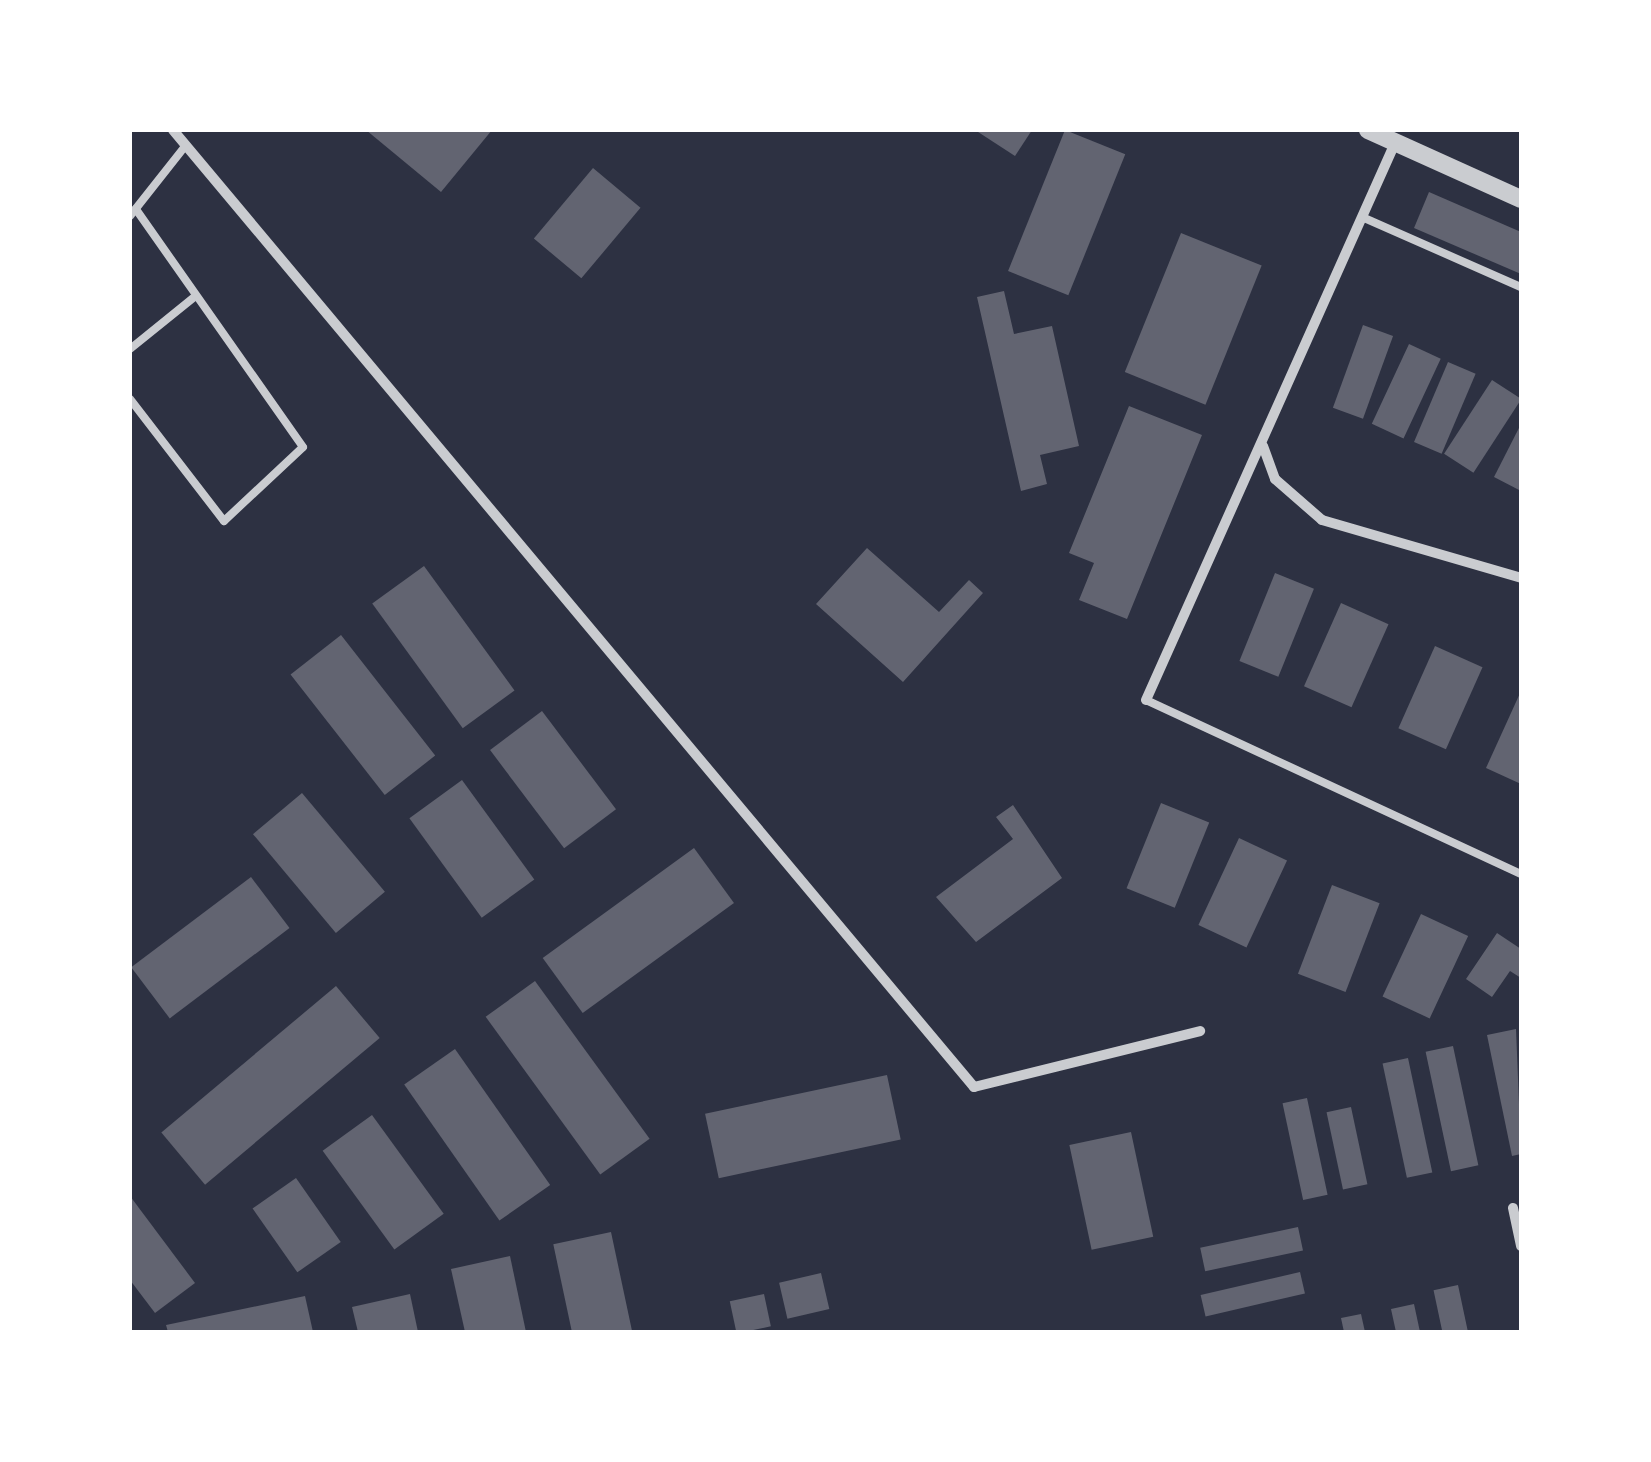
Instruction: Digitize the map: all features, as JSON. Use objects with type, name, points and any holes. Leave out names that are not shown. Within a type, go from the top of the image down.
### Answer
[{"type":"street","points":[[173,130],[974,1087],[1200,1030]]},
{"type":"street","points":[[1368,130],[1521,199]]},
{"type":"street","points":[[1146,700],[1395,142]]},
{"type":"street","points":[[1262,446],[1275,479],[1322,520],[1521,578]]},
{"type":"street","points":[[1513,1208],[1521,1246]]},
{"type":"lane","points":[[130,399],[224,520],[303,447],[133,213],[186,145]]},
{"type":"lane","points":[[1362,217],[1521,287]]},
{"type":"lane","points":[[130,349],[193,298]]},
{"type":"lane","points":[[1146,700],[1521,874]]},
{"type":"building","points":[[366,130],[492,130],[441,192]]},
{"type":"building","points":[[975,130],[1032,130],[1015,156]]},
{"type":"building","points":[[1065,130],[1125,154],[1068,295],[1008,271]]},
{"type":"building","points":[[593,168],[640,208],[581,278],[534,238]]},
{"type":"building","points":[[1429,192],[1521,232],[1521,274],[1414,228]]},
{"type":"building","points":[[1181,233],[1262,266],[1205,405],[1125,372]]},
{"type":"building","points":[[1004,291],[1014,334],[1052,326],[1079,446],[1040,455],[1047,484],[1021,491],[977,297]]},
{"type":"building","points":[[1363,325],[1393,336],[1363,419],[1333,408]]},
{"type":"building","points":[[1409,344],[1441,359],[1404,439],[1372,424]]},
{"type":"building","points":[[1448,362],[1476,374],[1442,454],[1414,442]]},
{"type":"building","points":[[1492,380],[1521,400],[1473,473],[1444,454]]},
{"type":"building","points":[[1129,406],[1202,435],[1127,619],[1079,600],[1094,563],[1069,553]]},
{"type":"building","points":[[1521,424],[1521,491],[1494,477]]},
{"type":"building","points":[[867,548],[939,612],[969,580],[983,593],[903,682],[816,604]]},
{"type":"building","points":[[424,566],[515,691],[463,728],[372,604]]},
{"type":"building","points":[[1275,573],[1314,589],[1278,677],[1239,661]]},
{"type":"building","points":[[1341,603],[1389,624],[1351,707],[1304,686]]},
{"type":"building","points":[[341,635],[435,756],[385,795],[291,674]]},
{"type":"building","points":[[1435,646],[1483,667],[1446,749],[1398,728]]},
{"type":"building","points":[[1521,691],[1521,784],[1486,768]]},
{"type":"building","points":[[542,711],[616,809],[564,848],[490,750]]},
{"type":"building","points":[[462,780],[534,880],[482,918],[409,818]]},
{"type":"building","points":[[302,793],[385,892],[336,933],[253,834]]},
{"type":"building","points":[[1161,803],[1209,822],[1175,908],[1127,888]]},
{"type":"building","points":[[1013,805],[1062,878],[976,942],[936,897],[1013,839],[996,817]]},
{"type":"building","points":[[1239,838],[1287,860],[1246,947],[1198,925]]},
{"type":"building","points":[[694,848],[734,903],[583,1013],[543,958]]},
{"type":"building","points":[[251,877],[290,928],[170,1018],[131,967]]},
{"type":"building","points":[[1332,885],[1380,903],[1346,992],[1298,974]]},
{"type":"building","points":[[1421,914],[1468,936],[1430,1018],[1383,996]]},
{"type":"building","points":[[1497,933],[1521,949],[1521,978],[1510,971],[1492,997],[1466,979]]},
{"type":"building","points":[[535,981],[650,1139],[600,1175],[486,1017]]},
{"type":"building","points":[[336,986],[380,1038],[205,1185],[161,1133]]},
{"type":"building","points":[[1516,1029],[1521,1154],[1512,1156],[1487,1035]]},
{"type":"building","points":[[1453,1046],[1478,1165],[1451,1171],[1426,1052]]},
{"type":"building","points":[[455,1049],[550,1185],[499,1221],[404,1085]]},
{"type":"building","points":[[1408,1058],[1432,1172],[1407,1178],[1383,1063]]},
{"type":"building","points":[[887,1075],[901,1140],[719,1178],[705,1114]]},
{"type":"building","points":[[1307,1098],[1328,1195],[1303,1200],[1283,1103]]},
{"type":"building","points":[[1351,1107],[1367,1184],[1343,1189],[1327,1112]]},
{"type":"building","points":[[372,1115],[444,1214],[394,1250],[323,1151]]},
{"type":"building","points":[[1131,1132],[1153,1237],[1092,1250],[1069,1145]]},
{"type":"building","points":[[296,1178],[341,1242],[297,1272],[253,1208]]},
{"type":"building","points":[[130,1196],[195,1283],[155,1313],[130,1280]]},
{"type":"building","points":[[1298,1227],[1303,1250],[1205,1271],[1200,1248]]},
{"type":"building","points":[[611,1232],[632,1332],[572,1332],[553,1244]]},
{"type":"building","points":[[510,1256],[526,1332],[465,1332],[451,1269]]},
{"type":"building","points":[[1300,1272],[1305,1293],[1206,1316],[1201,1295]]},
{"type":"building","points":[[821,1273],[829,1309],[787,1319],[779,1283]]},
{"type":"building","points":[[1458,1285],[1468,1332],[1442,1332],[1434,1290]]},
{"type":"building","points":[[410,1294],[418,1332],[358,1332],[352,1307]]},
{"type":"building","points":[[764,1294],[771,1326],[736,1332],[730,1301]]},
{"type":"building","points":[[305,1296],[313,1332],[168,1332],[166,1325]]},
{"type":"building","points":[[1414,1304],[1420,1332],[1396,1332],[1391,1309]]},
{"type":"building","points":[[1361,1314],[1365,1332],[1344,1332],[1341,1318]]}]
